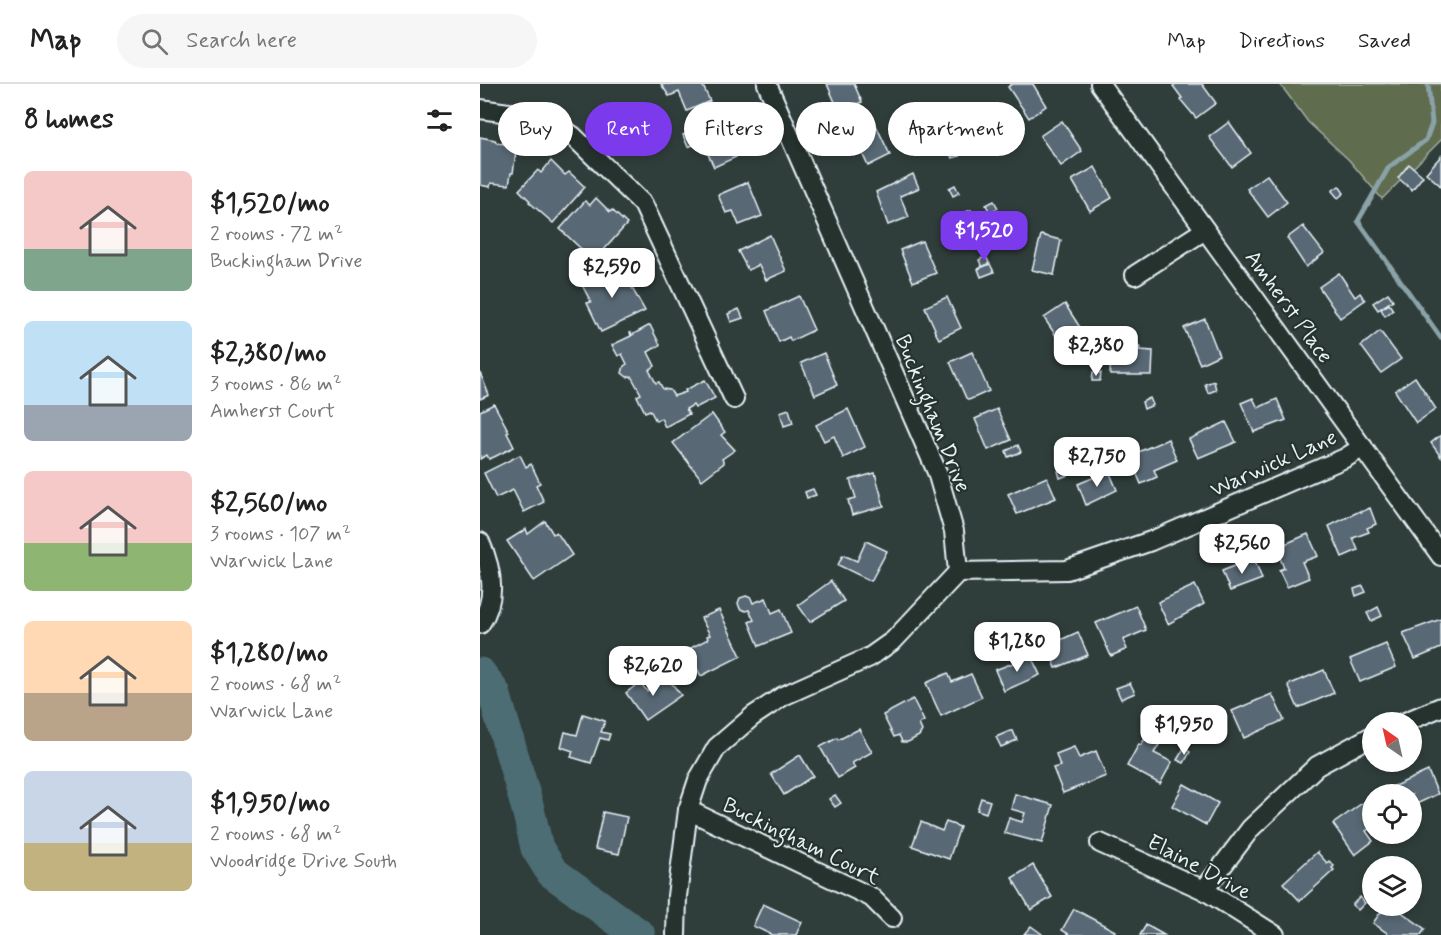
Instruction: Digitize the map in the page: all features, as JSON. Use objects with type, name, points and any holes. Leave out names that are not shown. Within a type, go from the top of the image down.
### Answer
[{"type":"street","name":"Buckingham Drive","points":[[767,84],[937,472],[954,531],[958,572]]},
{"type":"street","name":"Amherst Place","points":[[1100,84],[1441,556]]},
{"type":"street","points":[[480,109],[546,118],[573,136],[643,204],[734,399]]},
{"type":"street","points":[[1135,275],[1205,230]]},
{"type":"street","name":"Warwick Lane","points":[[958,572],[1067,570],[1151,541],[1345,458],[1363,447]]},
{"type":"street","points":[[480,542],[489,563],[493,586],[481,622]]},
{"type":"street","points":[[676,935],[677,896],[688,810],[698,780],[717,747],[753,716],[783,696],[870,657],[894,640],[958,572]]},
{"type":"street","points":[[1422,714],[1441,706]]},
{"type":"street","points":[[1204,890],[1251,828],[1317,766],[1362,741]]},
{"type":"street","name":"Buckingham Court","points":[[688,810],[871,897],[892,918]]},
{"type":"street","name":"Elaine Drive","points":[[1100,843],[1204,890],[1275,935]]},
{"type":"green space","points":[[1280,84],[1441,84],[1441,140],[1382,199],[1349,160],[1308,122]]},
{"type":"building","points":[[661,84],[702,84],[710,101],[684,102],[684,104],[679,92],[669,96]]},
{"type":"building","points":[[827,84],[854,84],[862,102],[835,102]]},
{"type":"building","points":[[1012,84],[1033,84],[1046,106],[1029,118],[1025,112],[1025,102],[1018,102],[1008,87]]},
{"type":"building","points":[[1202,84],[1216,103],[1196,118],[1180,99],[1182,98],[1173,86]]},
{"type":"building","points":[[1062,121],[1082,151],[1061,166],[1040,136]]},
{"type":"building","points":[[1229,122],[1251,153],[1232,167],[1209,137]]},
{"type":"building","points":[[876,125],[888,151],[888,156],[868,166],[863,156],[876,156]]},
{"type":"building","points":[[480,137],[495,140],[498,143],[498,156],[515,156],[509,185],[491,183],[490,187],[480,185]]},
{"type":"building","points":[[709,156],[736,156],[736,157],[714,167]]},
{"type":"building","points":[[1441,156],[1441,186],[1426,173]]},
{"type":"building","points":[[551,161],[565,175],[569,172],[585,187],[553,223],[519,190],[538,170],[541,173]]},
{"type":"building","points":[[1409,164],[1423,176],[1412,190],[1398,178]]},
{"type":"building","points":[[1095,167],[1112,198],[1090,211],[1072,180]]},
{"type":"building","points":[[913,174],[919,188],[900,196],[909,217],[888,225],[876,192]]},
{"type":"building","points":[[1267,175],[1287,202],[1268,217],[1247,189]]},
{"type":"building","points":[[748,182],[762,216],[739,225],[733,211],[726,213],[718,195]]},
{"type":"building","points":[[955,185],[959,193],[953,196],[949,188]]},
{"type":"building","points":[[1339,186],[1344,193],[1338,198],[1332,191]]},
{"type":"building","points":[[596,198],[627,224],[594,261],[560,229],[585,201],[590,205]]},
{"type":"building","points":[[994,201],[998,208],[990,212],[986,205]]},
{"type":"building","points":[[971,210],[974,218],[966,220],[964,213]]},
{"type":"building","points":[[1303,226],[1324,253],[1306,267],[1287,238]]},
{"type":"building","points":[[770,235],[786,271],[766,280],[759,265],[748,270],[738,251]]},
{"type":"building","points":[[1041,235],[1061,240],[1054,275],[1032,270]]},
{"type":"building","points":[[922,241],[936,273],[913,282],[900,250]]},
{"type":"building","points":[[986,256],[989,263],[982,267],[979,260]]},
{"type":"building","points":[[990,264],[994,272],[981,277],[978,269]]},
{"type":"building","points":[[619,265],[645,311],[601,332],[587,303],[591,302],[582,285]]},
{"type":"building","points":[[1339,273],[1355,297],[1360,293],[1365,300],[1340,318],[1319,287]]},
{"type":"building","points":[[1388,293],[1393,300],[1378,310],[1373,303]]},
{"type":"building","points":[[799,296],[814,330],[791,341],[789,337],[779,342],[766,311]]},
{"type":"building","points":[[947,297],[961,328],[939,339],[925,307]]},
{"type":"building","points":[[1065,304],[1083,332],[1063,346],[1044,318]]},
{"type":"building","points":[[1389,304],[1393,310],[1385,316],[1381,309]]},
{"type":"building","points":[[739,309],[743,318],[731,322],[728,314]]},
{"type":"building","points":[[1205,319],[1219,355],[1200,364],[1184,328]]},
{"type":"building","points":[[650,325],[660,345],[648,352],[655,366],[649,370],[656,383],[659,382],[663,389],[670,390],[674,396],[686,392],[685,390],[705,380],[715,398],[695,408],[693,405],[686,409],[689,414],[665,427],[661,418],[656,421],[650,410],[645,412],[637,396],[641,394],[631,376],[627,377],[622,373],[627,364],[622,354],[618,356],[612,345],[631,336],[630,332],[632,335]]},
{"type":"building","points":[[1380,331],[1401,359],[1381,373],[1361,346]]},
{"type":"building","points":[[1132,346],[1140,347],[1139,350],[1153,351],[1152,375],[1110,375],[1111,349],[1132,350]]},
{"type":"building","points":[[972,352],[989,391],[969,400],[950,362]]},
{"type":"building","points":[[824,353],[837,385],[815,395],[801,363]]},
{"type":"building","points":[[480,372],[489,395],[480,399]]},
{"type":"building","points":[[1093,372],[1101,373],[1100,381],[1092,381]]},
{"type":"building","points":[[1415,377],[1436,409],[1416,423],[1395,391]]},
{"type":"building","points":[[1214,381],[1216,390],[1208,393],[1205,384]]},
{"type":"building","points":[[1150,398],[1153,405],[1144,409],[1142,402]]},
{"type":"building","points":[[1253,398],[1258,408],[1277,399],[1286,420],[1254,432],[1241,403]]},
{"type":"building","points":[[494,404],[514,447],[489,459],[487,455],[480,459],[480,411]]},
{"type":"building","points":[[789,409],[793,423],[784,426],[780,412]]},
{"type":"building","points":[[848,409],[865,447],[843,458],[834,436],[824,441],[816,425]]},
{"type":"building","points":[[997,409],[1011,440],[988,450],[975,419]]},
{"type":"building","points":[[712,414],[725,432],[721,435],[735,450],[722,459],[724,463],[702,480],[673,443]]},
{"type":"building","points":[[1226,422],[1236,442],[1198,458],[1189,439]]},
{"type":"building","points":[[1441,435],[1441,457],[1431,443]]},
{"type":"building","points":[[1168,439],[1177,460],[1154,470],[1157,477],[1141,484],[1129,456]]},
{"type":"building","points":[[1018,445],[1021,452],[1008,457],[1006,451]]},
{"type":"building","points":[[520,455],[526,467],[531,464],[540,483],[536,485],[544,502],[524,512],[513,490],[496,498],[484,473]]},
{"type":"building","points":[[1066,468],[1068,475],[1060,478],[1058,471]]},
{"type":"building","points":[[1109,471],[1117,490],[1086,505],[1078,484]]},
{"type":"building","points":[[875,473],[884,506],[852,515],[848,500],[856,498],[850,480]]},
{"type":"building","points":[[1047,477],[1056,498],[1017,514],[1008,494]]},
{"type":"building","points":[[813,489],[816,495],[807,498],[805,492]]},
{"type":"building","points":[[1370,508],[1376,524],[1367,528],[1369,532],[1353,538],[1358,550],[1342,557],[1329,526]]},
{"type":"building","points":[[545,521],[553,534],[556,532],[572,555],[534,581],[507,541],[526,529],[528,534]]},
{"type":"building","points":[[1308,534],[1318,556],[1302,562],[1309,578],[1287,587],[1279,570],[1284,568],[1276,548]]},
{"type":"building","points":[[866,541],[887,551],[871,581],[838,565],[843,555],[857,561]]},
{"type":"building","points":[[1254,558],[1262,579],[1230,591],[1222,571]]},
{"type":"building","points":[[831,581],[844,601],[810,622],[798,605]]},
{"type":"building","points":[[1195,585],[1204,604],[1168,624],[1158,602]]},
{"type":"building","points":[[1363,586],[1366,592],[1356,596],[1354,589]]},
{"type":"building","points":[[746,596],[751,598],[753,603],[766,598],[772,613],[781,609],[791,633],[759,646],[749,622],[754,620],[749,610],[740,609],[738,603],[740,598]]},
{"type":"building","points":[[1136,606],[1146,630],[1123,640],[1127,649],[1111,656],[1096,623]]},
{"type":"building","points":[[1378,607],[1382,616],[1371,621],[1367,613]]},
{"type":"building","points":[[719,610],[741,656],[701,676],[687,650],[708,639],[707,636],[710,635],[701,618]]},
{"type":"building","points":[[1441,619],[1441,648],[1415,659],[1403,633]]},
{"type":"building","points":[[1078,632],[1088,655],[1056,668],[1047,646]]},
{"type":"building","points":[[1386,644],[1396,667],[1360,682],[1350,659]]},
{"type":"building","points":[[1031,656],[1040,675],[1004,691],[995,670]]},
{"type":"building","points":[[1324,670],[1334,693],[1298,708],[1288,685]]},
{"type":"building","points":[[948,673],[952,682],[971,674],[982,697],[941,716],[926,683]]},
{"type":"building","points":[[667,677],[681,695],[645,720],[626,693],[640,682],[647,691]]},
{"type":"building","points":[[1130,683],[1135,693],[1121,699],[1116,688]]},
{"type":"building","points":[[1272,694],[1284,720],[1244,738],[1232,711]]},
{"type":"building","points":[[913,699],[924,721],[919,724],[922,731],[919,736],[908,742],[902,742],[899,735],[894,737],[883,715]]},
{"type":"building","points":[[583,714],[605,721],[601,732],[610,734],[608,740],[600,738],[591,763],[571,757],[573,751],[561,747],[565,732],[577,735]]},
{"type":"building","points":[[859,729],[872,752],[852,763],[855,768],[838,778],[820,747]]},
{"type":"building","points":[[1013,731],[1017,740],[1001,747],[996,737]]},
{"type":"building","points":[[1146,737],[1159,745],[1154,753],[1172,762],[1160,784],[1127,766],[1139,744],[1141,745]]},
{"type":"building","points":[[1074,747],[1079,758],[1096,751],[1106,776],[1063,793],[1053,768],[1060,766],[1056,754]]},
{"type":"building","points":[[1184,748],[1190,752],[1184,763],[1177,760]]},
{"type":"building","points":[[800,755],[813,776],[784,795],[771,774]]},
{"type":"building","points":[[1428,771],[1438,794],[1422,801],[1422,784],[1399,784]]},
{"type":"building","points":[[1184,784],[1218,803],[1206,825],[1172,806]]},
{"type":"building","points":[[1015,794],[1053,805],[1042,843],[1004,833],[1009,818],[1022,822],[1025,813],[1011,809]]},
{"type":"building","points":[[835,795],[841,803],[835,807],[829,799]]},
{"type":"building","points":[[981,798],[990,801],[986,813],[977,810]]},
{"type":"building","points":[[1362,803],[1362,844],[1369,844],[1355,855],[1333,824]]},
{"type":"building","points":[[603,812],[627,817],[619,854],[595,849]]},
{"type":"building","points":[[921,822],[942,831],[946,822],[960,827],[949,859],[912,846]]},
{"type":"building","points":[[1317,852],[1327,863],[1329,861],[1334,866],[1332,868],[1334,870],[1300,901],[1283,883]]},
{"type":"building","points":[[1033,865],[1052,897],[1031,910],[1012,878]]},
{"type":"building","points":[[1360,897],[1362,899],[1362,906],[1358,910],[1352,905]]},
{"type":"building","points":[[763,904],[802,922],[796,935],[772,935],[753,926]]},
{"type":"building","points":[[1074,909],[1115,931],[1112,935],[1070,935],[1062,930]]},
{"type":"building","points":[[1378,916],[1407,916],[1425,929],[1421,935],[1390,935],[1373,923]]},
{"type":"building","points":[[1146,925],[1164,935],[1140,935]]},
{"type":"building","points":[[1031,926],[1042,934],[1024,934]]},
{"type":"waterway","points":[[1428,84],[1432,123],[1426,140],[1389,167],[1358,221],[1441,338]]},
{"type":"waterway","points":[[480,674],[494,693],[537,848],[552,872],[639,935]]}]
